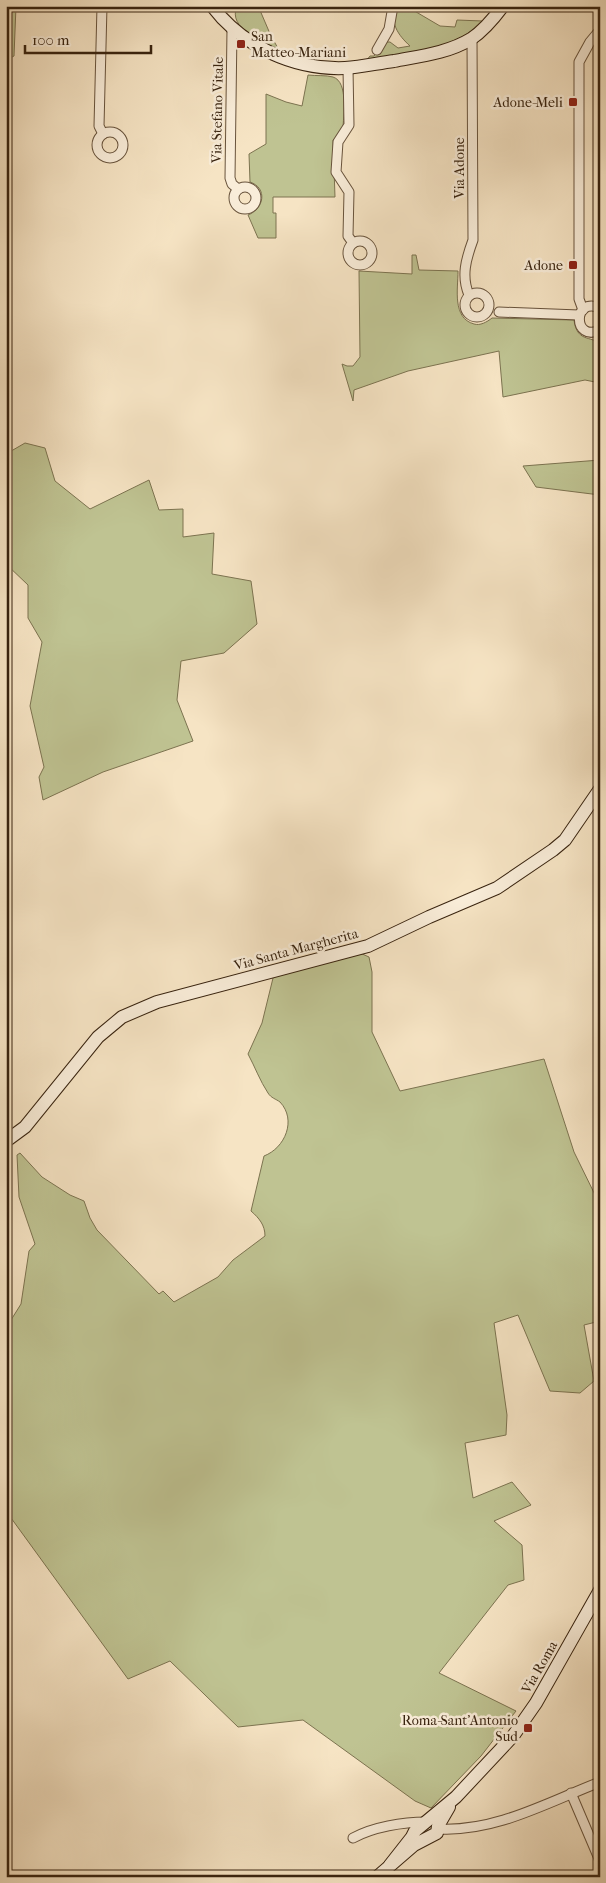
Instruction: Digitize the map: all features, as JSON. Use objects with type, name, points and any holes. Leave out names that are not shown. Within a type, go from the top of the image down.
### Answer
[{"type":"main road","points":[[218,8],[232,29],[258,46],[295,63],[322,68],[348,68],[444,51],[472,38],[503,6]]},
{"type":"main road","name":"Via Santa Margherita","points":[[6,1140],[25,1127],[98,1038],[122,1017],[157,1002],[368,946],[497,888],[521,873],[565,840],[600,789]]},
{"type":"main road","name":"Via Roma","points":[[377,1877],[415,1838],[437,1832],[433,1825],[456,1797],[513,1736],[525,1720],[600,1590]]},
{"type":"street","points":[[102,6],[99,126],[103,134]]},
{"type":"street","points":[[377,50],[389,29],[393,6]]},
{"type":"street","name":"Via Stefano Vitale","points":[[232,29],[230,178],[232,184],[238,189]]},
{"type":"street","points":[[600,30],[590,42],[579,62],[580,324],[586,331],[595,333],[600,330]]},
{"type":"street","name":"Via Adone","points":[[469,295],[465,282],[465,260],[473,240],[472,38]]},
{"type":"street","points":[[348,68],[349,125],[338,142],[336,172],[349,192],[348,236],[353,243]]},
{"type":"street","points":[[498,312],[581,312],[591,306],[600,308]]},
{"type":"street","points":[[353,1838],[390,1826],[477,1827],[510,1819],[600,1782]]},
{"type":"street","points":[[571,1793],[600,1861]]},
{"type":"street","points":[[390,1826],[415,1838]]},
{"type":"green space","points":[[6,6],[16,6],[14,56],[6,60]]},
{"type":"green space","points":[[237,6],[257,6],[259,8],[279,50],[242,28],[235,14]]},
{"type":"green space","points":[[399,6],[406,6],[440,26],[455,27],[457,20],[483,21],[458,39],[444,45],[413,53],[366,61],[370,56],[374,56],[385,42],[390,42],[398,48],[410,46],[402,38],[394,23],[394,17]]},
{"type":"green space","points":[[308,75],[333,77],[338,80],[343,93],[343,130],[333,140],[335,197],[273,197],[273,213],[276,213],[276,238],[258,238],[248,215],[258,208],[262,198],[260,189],[250,182],[249,154],[266,144],[266,94],[302,106]]},
{"type":"green space","points":[[412,255],[416,255],[419,270],[458,271],[457,294],[459,309],[467,321],[474,324],[483,323],[492,318],[574,320],[576,328],[582,336],[598,342],[600,346],[600,383],[585,380],[503,397],[499,351],[408,371],[354,390],[353,401],[342,364],[353,366],[360,357],[359,271],[412,274]]},
{"type":"green space","points":[[25,443],[45,448],[55,481],[90,509],[149,480],[159,510],[183,509],[183,537],[214,533],[212,574],[251,581],[257,624],[224,653],[181,661],[177,700],[193,741],[103,772],[43,800],[39,777],[44,767],[30,706],[42,642],[28,618],[28,585],[6,564],[6,454]]},
{"type":"green space","points":[[600,460],[600,495],[536,487],[523,466]]},
{"type":"green space","points":[[360,953],[369,957],[372,972],[372,1032],[400,1091],[544,1059],[574,1152],[600,1205],[600,1321],[584,1325],[594,1381],[580,1393],[550,1391],[518,1315],[494,1323],[507,1415],[506,1435],[465,1443],[473,1498],[512,1482],[531,1505],[494,1521],[522,1545],[524,1580],[508,1585],[439,1673],[516,1711],[481,1756],[431,1808],[415,1801],[303,1720],[238,1727],[170,1661],[128,1679],[6,1511],[6,1328],[21,1304],[29,1251],[35,1244],[19,1197],[17,1155],[20,1153],[42,1177],[70,1195],[84,1201],[97,1230],[159,1294],[163,1291],[174,1302],[218,1277],[233,1260],[265,1236],[261,1222],[251,1211],[264,1156],[278,1147],[283,1140],[288,1125],[285,1109],[280,1102],[268,1093],[248,1054],[262,1023],[274,974]]},
{"type":"place","name":"San Matteo-Mariani","points":[[241,44]]},
{"type":"place","name":"Adone-Meli","points":[[573,102]]},
{"type":"place","name":"Adone","points":[[573,265]]},
{"type":"place","name":"Roma-Sant'Antonio Sud","points":[[528,1728]]}]
